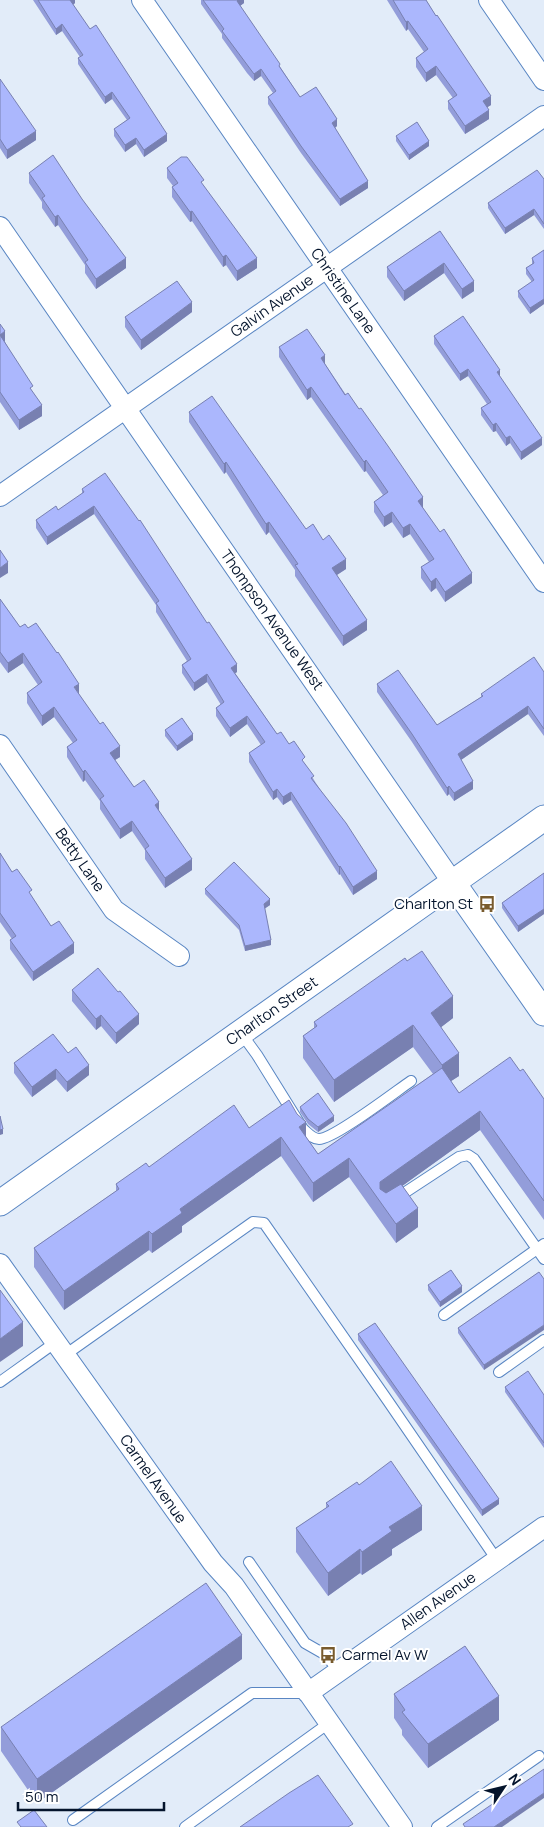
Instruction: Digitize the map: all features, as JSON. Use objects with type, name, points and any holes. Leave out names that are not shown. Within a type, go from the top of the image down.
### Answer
[{"type":"street","name":"Christine Lane","points":[[142,0],[544,582]]},
{"type":"street","points":[[489,0],[544,80]]},
{"type":"street","name":"Galvin Avenue","points":[[0,496],[544,116]]},
{"type":"street","name":"Thompson Avenue West","points":[[0,227],[544,1013]]},
{"type":"street","name":"Betty Lane","points":[[0,744],[114,910],[179,956]]},
{"type":"street","name":"Charlton Street","points":[[0,1203],[544,818]]},
{"type":"street","name":"Carmel Avenue","points":[[0,1264],[213,1564],[234,1586],[402,1827]]},
{"type":"street","name":"Allen Avenue","points":[[308,1693],[544,1526]]},
{"type":"lane","points":[[241,1032],[303,1129],[313,1138],[321,1139],[338,1132],[411,1080]]},
{"type":"lane","points":[[386,1205],[459,1157],[468,1155],[474,1159],[540,1247],[544,1259]]},
{"type":"lane","points":[[0,1382],[60,1349],[254,1222],[264,1223],[497,1560]]},
{"type":"lane","points":[[444,1315],[540,1247]]},
{"type":"lane","points":[[499,1372],[544,1340]]},
{"type":"lane","points":[[249,1562],[305,1643],[326,1655],[339,1672]]},
{"type":"lane","points":[[73,1820],[252,1693],[308,1693]]},
{"type":"lane","points":[[185,1827],[329,1724]]},
{"type":"lane","points":[[437,1827],[539,1756]]},
{"type":"building","points":[[38,0],[70,0],[90,29],[96,25],[167,134],[144,150],[136,138],[125,145],[114,129],[130,118],[112,92],[105,97],[78,58],[83,55],[62,24],[56,29]]},
{"type":"building","points":[[203,0],[238,0],[300,97],[316,87],[337,119],[332,123],[368,181],[340,199],[268,97],[276,91],[261,69],[254,74],[222,31],[224,29]]},
{"type":"building","points":[[393,0],[426,0],[491,96],[483,101],[489,110],[465,126],[448,101],[457,95],[436,66],[426,73],[416,58],[428,49],[408,21],[406,22]]},
{"type":"building","points":[[0,79],[36,131],[7,150],[0,139]]},
{"type":"building","points":[[417,122],[429,141],[409,155],[396,136]]},
{"type":"building","points":[[53,155],[82,199],[126,258],[96,279],[85,262],[88,260],[58,215],[55,217],[42,198],[45,196],[29,173]]},
{"type":"building","points":[[181,157],[187,157],[204,180],[201,182],[257,258],[237,271],[226,255],[223,257],[192,211],[190,212],[172,187],[178,183],[167,168]]},
{"type":"building","points":[[537,170],[544,179],[544,224],[534,209],[505,228],[488,203]]},
{"type":"building","points":[[440,231],[474,281],[462,289],[444,263],[404,291],[387,267]]},
{"type":"building","points":[[544,250],[544,299],[530,308],[518,291],[534,280],[526,268],[534,263],[532,258]]},
{"type":"building","points":[[177,281],[192,302],[141,340],[125,317]]},
{"type":"building","points":[[463,316],[500,370],[497,372],[542,438],[521,452],[510,436],[506,438],[496,423],[493,425],[481,408],[491,402],[468,369],[460,374],[434,336]]},
{"type":"building","points":[[0,324],[5,331],[0,335]]},
{"type":"building","points":[[307,329],[325,355],[321,358],[345,395],[348,393],[359,409],[361,408],[423,497],[418,501],[440,532],[444,529],[472,573],[445,592],[436,578],[431,582],[421,567],[434,559],[410,524],[403,528],[392,512],[384,517],[374,502],[388,492],[366,460],[364,462],[311,387],[307,390],[279,347]]},
{"type":"building","points":[[0,335],[33,386],[30,388],[42,405],[19,420],[0,392]]},
{"type":"building","points":[[212,396],[306,529],[313,524],[323,540],[329,535],[346,559],[332,568],[367,620],[343,636],[295,565],[298,564],[269,522],[266,524],[226,462],[224,464],[189,412]]},
{"type":"building","points":[[105,473],[140,520],[207,623],[209,622],[237,664],[231,668],[277,734],[281,732],[289,744],[294,741],[305,757],[302,760],[314,776],[311,778],[346,823],[377,871],[353,887],[291,792],[283,797],[277,789],[273,792],[249,753],[265,742],[247,716],[230,728],[216,708],[224,702],[207,674],[194,683],[182,665],[191,659],[156,603],[159,601],[94,506],[47,537],[36,520],[56,506],[58,510],[84,492],[82,489]]},
{"type":"building","points":[[0,550],[8,562],[0,568]]},
{"type":"building","points":[[0,599],[20,627],[25,624],[28,628],[36,623],[79,684],[74,687],[100,724],[103,722],[120,746],[110,753],[134,787],[144,780],[159,802],[155,805],[192,859],[165,878],[145,849],[149,846],[132,821],[120,829],[100,799],[104,796],[85,770],[83,772],[67,747],[77,740],[54,707],[42,716],[27,693],[42,682],[23,653],[8,663],[0,652]]},
{"type":"building","points":[[534,657],[544,672],[544,729],[528,706],[458,754],[473,781],[454,793],[449,786],[447,788],[377,684],[398,670],[437,725],[483,696],[481,694]]},
{"type":"building","points":[[182,718],[193,734],[177,746],[165,730]]},
{"type":"building","points":[[0,853],[12,872],[17,869],[32,890],[29,892],[51,926],[59,921],[74,943],[33,972],[10,940],[16,936],[0,913]]},
{"type":"building","points":[[234,862],[270,899],[264,904],[271,940],[245,946],[239,925],[205,889]]},
{"type":"building","points":[[544,873],[544,909],[518,926],[502,903]]},
{"type":"building","points":[[422,951],[453,996],[431,1013],[459,1053],[442,1065],[413,1025],[334,1080],[303,1036],[317,1026],[314,1022],[405,958],[407,961]]},
{"type":"building","points":[[98,968],[139,1014],[116,1033],[101,1015],[96,1019],[72,990]]},
{"type":"building","points":[[53,1034],[68,1053],[76,1047],[89,1065],[67,1082],[56,1069],[32,1087],[14,1063]]},
{"type":"building","points":[[510,1057],[520,1071],[523,1069],[544,1099],[544,1201],[480,1111],[380,1182],[380,1189],[386,1193],[401,1184],[418,1208],[396,1224],[349,1158],[313,1183],[281,1137],[180,1209],[182,1213],[152,1234],[149,1231],[64,1291],[34,1248],[119,1189],[116,1184],[146,1163],[149,1167],[234,1105],[249,1128],[289,1100],[297,1114],[306,1122],[299,1127],[318,1154],[442,1068],[459,1093]]},
{"type":"building","points":[[318,1093],[334,1116],[318,1127],[308,1119],[300,1107]]},
{"type":"building","points":[[0,1116],[3,1129],[0,1130]]},
{"type":"building","points":[[451,1270],[462,1286],[440,1302],[428,1285]]},
{"type":"building","points":[[539,1272],[544,1279],[544,1325],[484,1365],[458,1328]]},
{"type":"building","points":[[0,1290],[23,1322],[0,1339]]},
{"type":"building","points":[[375,1323],[499,1499],[482,1510],[358,1334]]},
{"type":"building","points":[[528,1371],[544,1395],[544,1443],[505,1387]]},
{"type":"building","points":[[391,1461],[422,1506],[389,1527],[392,1531],[362,1552],[360,1549],[328,1573],[296,1528],[329,1506],[326,1503],[357,1482],[359,1485]]},
{"type":"building","points":[[206,1583],[242,1635],[37,1779],[1,1727]]},
{"type":"building","points":[[465,1646],[499,1696],[428,1744],[402,1712],[405,1710],[394,1694]]},
{"type":"building","points":[[544,1769],[544,1793],[494,1827],[465,1827],[463,1824]]},
{"type":"building","points":[[318,1775],[353,1824],[348,1827],[240,1827],[289,1793]]},
{"type":"building","points":[[34,1810],[47,1827],[21,1827],[17,1822]]},
{"type":"place","name":"Charlton St","points":[[487,904]]},
{"type":"place","name":"Carmel Av W","points":[[328,1655]]}]
